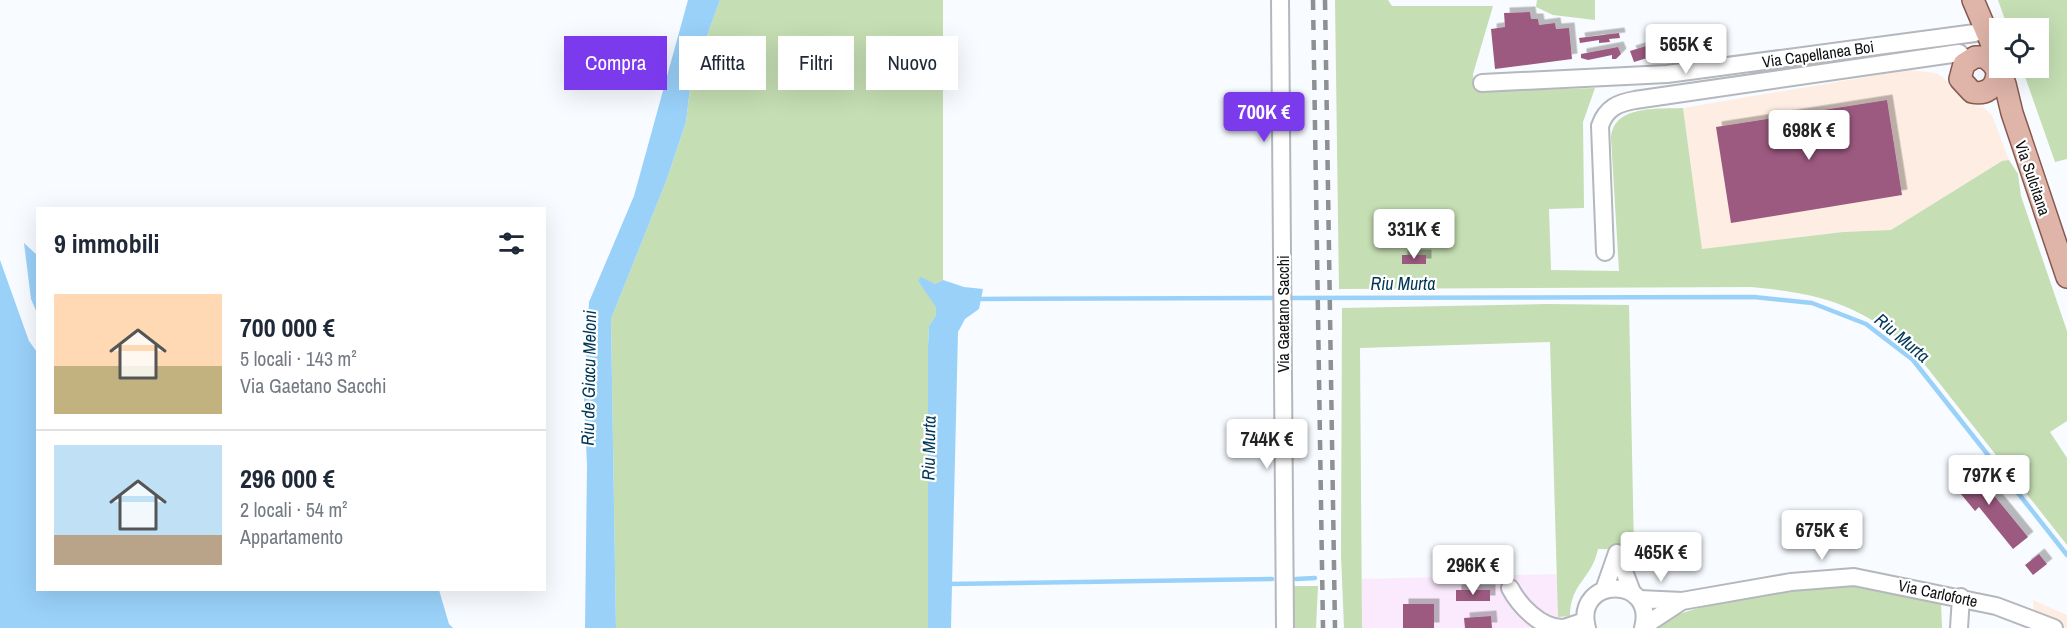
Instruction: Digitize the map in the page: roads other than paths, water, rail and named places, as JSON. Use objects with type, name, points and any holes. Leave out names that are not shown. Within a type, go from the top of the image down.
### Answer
[{"type":"main road","name":"Via Sulcitana","points":[[1966,66],[1975,33],[1975,5]]},
{"type":"main road","name":"Via Sulcitana","points":[[1975,5],[1989,38]]},
{"type":"main road","points":[[1989,61],[1985,57],[1966,66],[1967,89],[2012,113]]},
{"type":"main road","points":[[1978,93],[1990,90],[1997,78]]},
{"type":"main road","name":"Via Sulcitana","points":[[2001,78],[2067,277]]},
{"type":"street","name":"Via Gaetano Sacchi","points":[[1280,0],[1286,628]]},
{"type":"street","name":"Via Capellanea Boi","points":[[1482,83],[1667,74],[1975,33]]},
{"type":"street","points":[[1605,252],[1600,126],[1603,117],[1615,105],[1635,100],[1959,54],[1966,66]]},
{"type":"street","points":[[1510,588],[1518,604],[1546,624],[1562,628],[1586,624],[1589,602],[1604,590],[1617,553],[1635,596],[1644,607],[1644,627]]},
{"type":"street","name":"Via Carloforte","points":[[1604,590],[1613,587],[1635,596],[1682,601],[1791,582],[1854,577],[1961,597],[2012,611],[2054,628]]},
{"type":"street","points":[[1959,628],[1961,597]]},
{"type":"street","points":[[1644,627],[1682,601]]},
{"type":"water","name":"Riu de Giacu Meloni","points":[[688,0],[720,0],[707,36],[679,36],[679,90],[690,90],[686,122],[667,179],[611,319],[616,628],[585,628],[587,465],[584,401],[589,302],[634,196],[663,90],[667,90],[667,76]]},
{"type":"water","points":[[24,243],[36,254],[36,311],[31,299]]},
{"type":"water","points":[[0,260],[29,341],[36,351],[36,591],[439,591],[449,624],[453,628],[0,628]]},
{"type":"water","points":[[921,277],[935,284],[943,280],[964,287],[983,289],[979,309],[965,319],[958,332],[951,628],[928,628],[928,347],[929,326],[936,315],[936,307],[918,281]]},
{"type":"waterway","name":"Riu Murta","points":[[1286,298],[1754,297],[1812,303],[1866,324],[1913,360],[2067,555]]},
{"type":"waterway","name":"Riu Murta","points":[[977,299],[1278,298]]},
{"type":"waterway","points":[[1296,579],[1315,578]]},
{"type":"waterway","points":[[948,584],[1272,579]]},
{"type":"railway","points":[[1313,0],[1323,628]]},
{"type":"railway","points":[[1325,0],[1335,628]]}]
